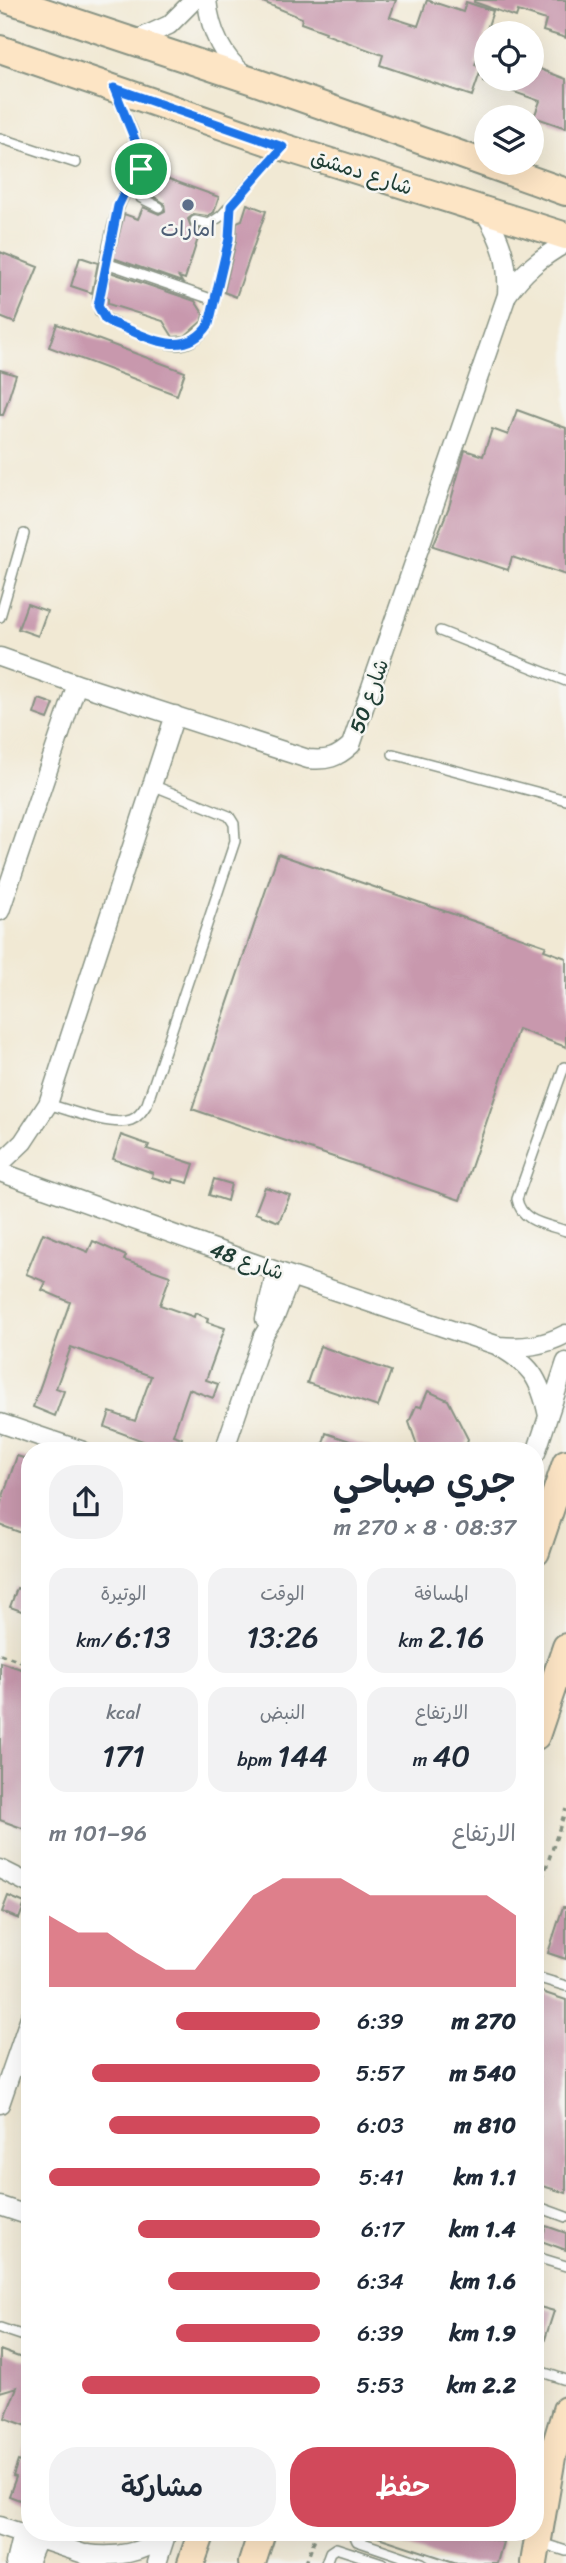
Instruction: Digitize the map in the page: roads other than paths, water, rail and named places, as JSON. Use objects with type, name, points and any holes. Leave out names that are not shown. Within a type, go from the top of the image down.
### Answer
[{"type":"main road","points":[[9,0],[566,192]]},
{"type":"main road","name":"شارع دمشق","points":[[0,49],[283,147],[566,236]]},
{"type":"main road","points":[[544,1528],[566,1463]]},
{"type":"main road","points":[[544,1712],[566,1647]]},
{"type":"main road","points":[[544,2476],[548,2456],[566,2410]]},
{"type":"main road","points":[[191,2563],[199,2541]]},
{"type":"main road","points":[[251,2563],[259,2541]]},
{"type":"street","points":[[134,41],[169,25],[194,0]]},
{"type":"street","points":[[207,0],[216,38],[226,55],[253,82]]},
{"type":"street","name":"شارع 50","points":[[484,211],[504,251],[508,277],[507,295]]},
{"type":"street","name":"شارع 50","points":[[1,660],[308,760],[324,761],[339,756],[351,745],[507,295],[519,277],[536,262],[566,243]]},
{"type":"street","points":[[0,911],[77,684]]},
{"type":"street","points":[[0,1164],[23,1142],[48,1104],[175,715]]},
{"type":"street","name":"شارع 48","points":[[0,1172],[284,1274],[496,1345],[527,1365],[538,1378],[548,1416]]},
{"type":"street","points":[[227,1442],[263,1336],[278,1310],[284,1274]]},
{"type":"street","name":"شارع 48","points":[[496,1345],[532,1347],[566,1334]]},
{"type":"street","points":[[539,1442],[566,1362]]},
{"type":"street","points":[[0,1423],[56,1442]]},
{"type":"street","points":[[1,1870],[21,1873]]},
{"type":"street","points":[[1,1870],[21,1880]]},
{"type":"street","points":[[0,2104],[21,2043]]},
{"type":"street","points":[[0,2206],[21,2213]]},
{"type":"street","points":[[0,2526],[21,2533]]},
{"type":"street","points":[[15,2563],[27,2541]]},
{"type":"street","points":[[28,2563],[30,2541]]},
{"type":"street","points":[[43,2541],[92,2559],[136,2552],[155,2541]]},
{"type":"street","points":[[157,2563],[165,2541]]},
{"type":"lane","points":[[114,88],[139,150],[141,169],[138,190],[141,198],[159,207]]},
{"type":"lane","points":[[0,138],[76,163]]},
{"type":"lane","points":[[195,221],[209,224],[221,216],[283,147]]},
{"type":"lane","points":[[141,169],[130,181],[118,206],[98,298],[100,313],[112,323],[168,344],[180,345],[202,334],[209,324],[229,239],[231,206]]},
{"type":"lane","points":[[106,263],[214,300]]},
{"type":"lane","points":[[0,617],[24,534]]},
{"type":"lane","points":[[440,631],[566,681]]},
{"type":"lane","points":[[393,754],[566,800]]},
{"type":"lane","points":[[48,1104],[109,1120],[131,1119],[141,1113],[147,1104],[235,841],[234,824],[229,817],[152,785]]},
{"type":"lane","points":[[564,1067],[517,1199],[523,1215],[566,1231]]},
{"type":"lane","points":[[544,1979],[566,1986]]},
{"type":"lane","points":[[544,2209],[566,2217]]},
{"type":"lane","points":[[544,2259],[566,2266]]},
{"type":"lane","points":[[0,2328],[21,2335]]},
{"type":"lane","points":[[544,2373],[566,2380]]},
{"type":"lane","points":[[357,2541],[422,2563]]},
{"type":"lane","points":[[326,2563],[330,2552],[336,2548],[382,2563]]},
{"type":"lane","points":[[535,2552],[566,2551]]},
{"type":"place","name":"امارات","points":[[188,205]]}]
